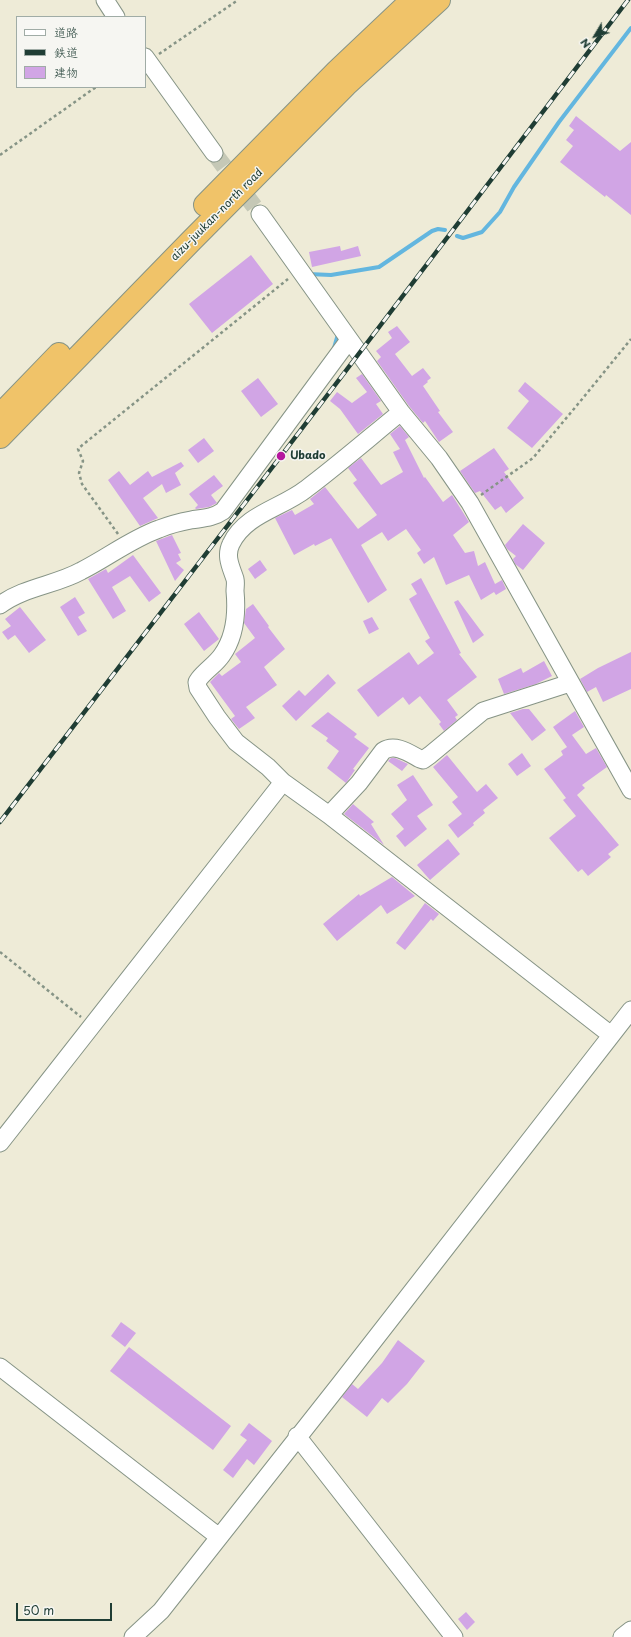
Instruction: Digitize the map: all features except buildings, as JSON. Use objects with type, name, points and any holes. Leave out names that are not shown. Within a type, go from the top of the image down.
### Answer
[{"type":"highway","name":"aizu-juukan-north road","points":[[0,415],[336,71],[412,0]]},
{"type":"highway","name":"aizu-juukan-north road","points":[[0,437],[346,85],[439,0]]},
{"type":"street","points":[[105,0],[115,16]]},
{"type":"street","points":[[147,59],[214,153]]},
{"type":"street","points":[[260,214],[400,412],[439,458],[470,503],[631,790]]},
{"type":"street","points":[[0,604],[18,594],[67,578],[82,571],[126,545],[157,530],[191,520],[212,517],[223,511],[349,340]]},
{"type":"street","points":[[400,412],[294,498],[261,514],[248,523],[231,544],[229,550],[229,561],[235,579],[236,600],[234,625],[227,647],[218,661],[198,679],[198,688],[217,718],[236,742],[268,767],[283,782],[329,815],[611,1035]]},
{"type":"street","points":[[329,815],[359,783],[383,751],[388,748],[396,748],[423,760],[480,713],[570,683]]},
{"type":"street","points":[[0,1143],[283,782]]},
{"type":"street","points":[[133,1637],[161,1611],[631,1010]]},
{"type":"street","points":[[0,1367],[219,1537]]},
{"type":"street","points":[[298,1436],[454,1637]]},
{"type":"street","points":[[622,1637],[631,1630]]},
{"type":"path","points":[[147,59],[238,0]]},
{"type":"path","points":[[0,155],[95,88]]},
{"type":"path","points":[[126,545],[79,478],[83,461],[78,449],[300,270]]},
{"type":"path","points":[[470,503],[533,458],[584,398],[631,339]]},
{"type":"path","points":[[0,952],[93,1026]]},
{"type":"waterway","points":[[457,236],[463,238],[482,232],[500,212],[514,187],[559,122],[631,28]]},
{"type":"waterway","points":[[308,274],[331,275],[379,267],[432,231],[438,229],[445,230]]},
{"type":"waterway","points":[[334,348],[338,334]]},
{"type":"tunnel","points":[[214,153],[260,214]]},
{"type":"railway","points":[[0,822],[628,0]]},
{"type":"place","name":"Ubado","points":[[281,456]]}]
